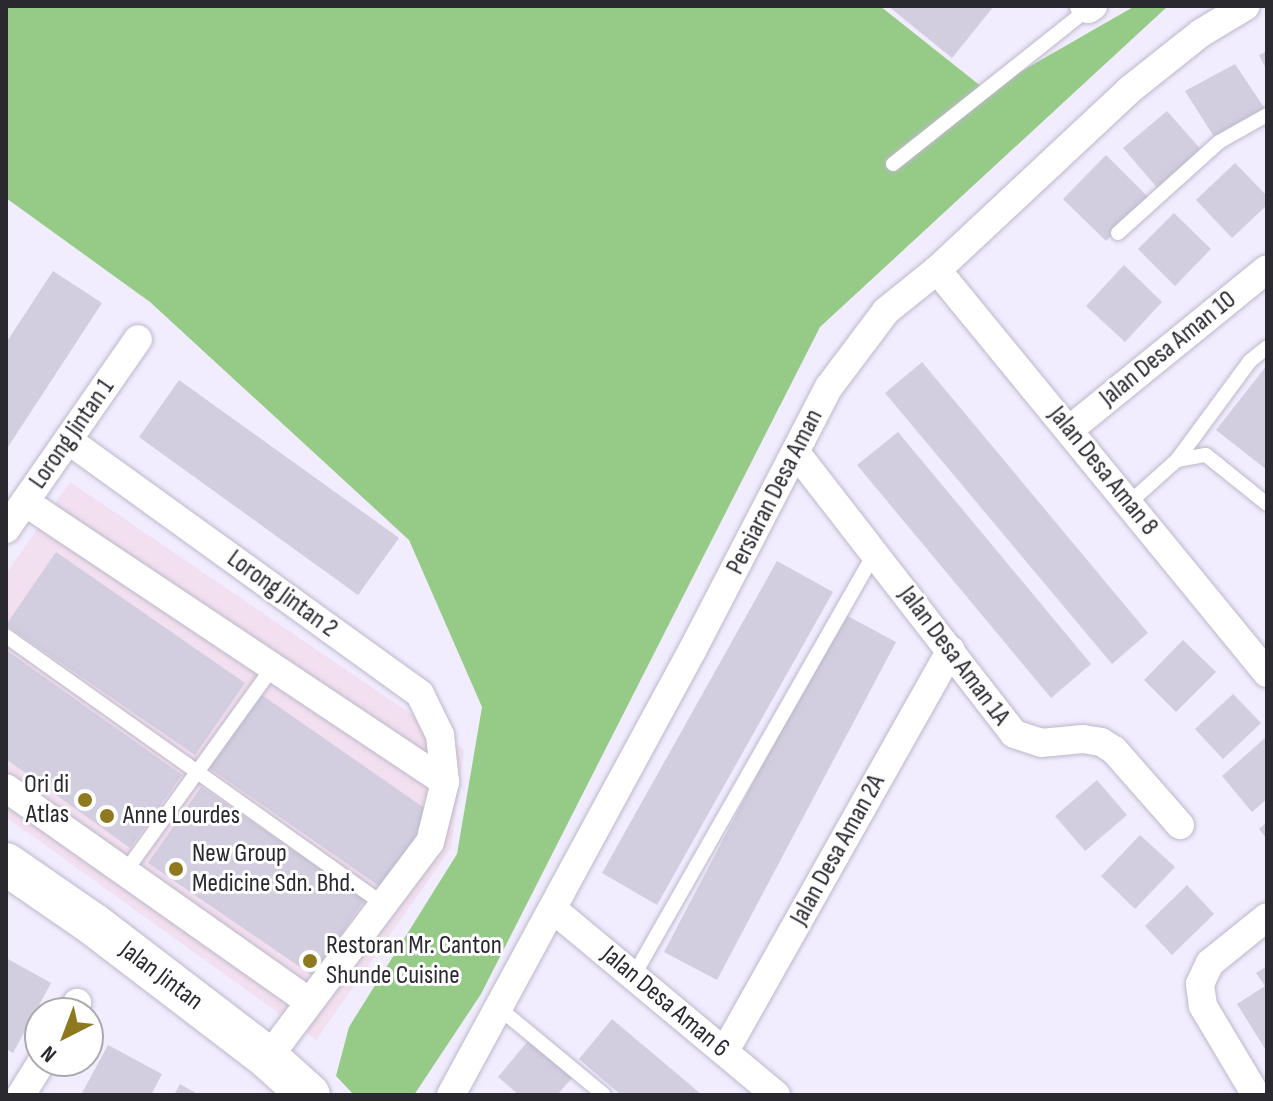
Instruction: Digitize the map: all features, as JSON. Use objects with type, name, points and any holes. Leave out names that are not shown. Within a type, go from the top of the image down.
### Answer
[{"type":"street","name":"Persiaran Desa Aman","points":[[451,1095],[554,910],[797,454],[829,387],[886,311],[937,270],[1128,91],[1201,33],[1246,6]]},
{"type":"street","name":"Jalan Desa Aman 10","points":[[1069,430],[1267,269]]},
{"type":"street","name":"Jalan Desa Aman 8","points":[[937,270],[1267,673]]},
{"type":"street","name":"Lorong Jintan 1","points":[[6,529],[138,339]]},
{"type":"street","name":"Lorong Jintan 2","points":[[68,440],[420,694],[440,735],[445,782],[430,842],[268,1058]]},
{"type":"street","name":"Jalan Desa Aman 1A","points":[[797,454],[1014,734],[1041,743],[1083,739],[1101,742],[1114,750],[1180,825]]},
{"type":"street","points":[[25,502],[445,782]]},
{"type":"street","name":"Jalan Desa Aman 2A","points":[[725,1051],[951,650]]},
{"type":"street","points":[[6,788],[308,1001]]},
{"type":"street","name":"Jalan Jintan","points":[[6,864],[93,924],[268,1058],[309,1095]]},
{"type":"street","name":"Jalan Desa Aman 6","points":[[554,910],[776,1095]]},
{"type":"street","points":[[1256,1095],[1203,1006],[1200,984],[1210,963],[1267,917]]},
{"type":"street","points":[[21,1095],[32,1077]]},
{"type":"lane","points":[[893,164],[1088,7]]},
{"type":"lane","points":[[1118,233],[1219,142],[1267,115]]},
{"type":"lane","points":[[1129,503],[1177,460],[1250,361],[1267,347]]},
{"type":"lane","points":[[1177,460],[1206,455],[1267,504]]},
{"type":"lane","points":[[634,975],[875,553]]},
{"type":"lane","points":[[6,636],[383,904]]},
{"type":"lane","points":[[125,872],[273,667]]},
{"type":"lane","points":[[499,1008],[604,1095]]},
{"type":"shaded area","points":[[70,482],[464,750],[451,848],[316,1040],[6,817],[6,574]]},
{"type":"green space","points":[[6,6],[880,6],[987,91],[1135,6],[1168,6],[820,327],[481,994],[414,1095],[354,1095],[336,1076],[349,1027],[457,854],[482,707],[409,540],[150,302],[6,198]]},
{"type":"building","points":[[888,6],[994,6],[952,58]]},
{"type":"building","points":[[1267,51],[1267,71],[1259,55]]},
{"type":"building","points":[[1235,64],[1267,112],[1216,140],[1185,91]]},
{"type":"building","points":[[1167,111],[1204,153],[1160,191],[1123,148]]},
{"type":"building","points":[[1106,155],[1149,198],[1106,241],[1063,199]]},
{"type":"building","points":[[1235,163],[1267,196],[1267,205],[1232,238],[1196,200]]},
{"type":"building","points":[[1174,213],[1211,249],[1175,286],[1138,249]]},
{"type":"building","points":[[1124,265],[1162,302],[1125,342],[1086,306]]},
{"type":"building","points":[[53,271],[102,303],[6,450],[6,343]]},
{"type":"building","points":[[922,362],[1148,633],[1112,664],[885,393]]},
{"type":"building","points":[[1267,365],[1267,470],[1216,430]]},
{"type":"building","points":[[179,380],[399,538],[358,595],[139,437]]},
{"type":"building","points":[[898,432],[1091,664],[1051,698],[857,465]]},
{"type":"building","points":[[56,552],[245,683],[195,755],[6,625]]},
{"type":"building","points":[[777,561],[833,592],[657,905],[602,873]]},
{"type":"building","points":[[842,613],[896,642],[717,980],[664,952]]},
{"type":"building","points":[[1183,640],[1216,672],[1176,712],[1144,680]]},
{"type":"building","points":[[6,650],[182,775],[130,848],[6,759]]},
{"type":"building","points":[[256,691],[433,814],[382,888],[205,765]]},
{"type":"building","points":[[1233,694],[1261,723],[1223,759],[1195,729]]},
{"type":"building","points":[[1265,738],[1267,799],[1252,812],[1222,776]]},
{"type":"building","points":[[1097,780],[1127,815],[1085,851],[1055,816]]},
{"type":"building","points":[[201,787],[365,899],[313,976],[148,863]]},
{"type":"building","points":[[1267,822],[1267,839],[1259,829]]},
{"type":"building","points":[[1140,835],[1175,867],[1135,909],[1101,876]]},
{"type":"building","points":[[1187,885],[1214,914],[1172,955],[1145,926]]},
{"type":"building","points":[[6,958],[51,983],[43,997],[24,997],[24,1033],[13,1053],[6,1049]]},
{"type":"building","points":[[1267,966],[1267,1052],[1237,1004],[1265,986],[1256,973]]},
{"type":"building","points":[[612,1019],[702,1095],[621,1095],[579,1059]]},
{"type":"building","points":[[528,1041],[572,1078],[557,1095],[519,1095],[498,1077]]},
{"type":"building","points":[[108,1045],[162,1074],[151,1095],[81,1095],[91,1077],[104,1077],[104,1052]]},
{"type":"building","points":[[180,1084],[199,1095],[174,1095]]},
{"type":"place","name":"Ori di Atlas","points":[[85,800]]},
{"type":"place","name":"Anne Lourdes","points":[[107,816]]},
{"type":"place","name":"New Group Medicine Sdn. Bhd.","points":[[176,869]]},
{"type":"place","name":"Restoran Mr. Canton Shunde Cuisine","points":[[310,961]]}]
